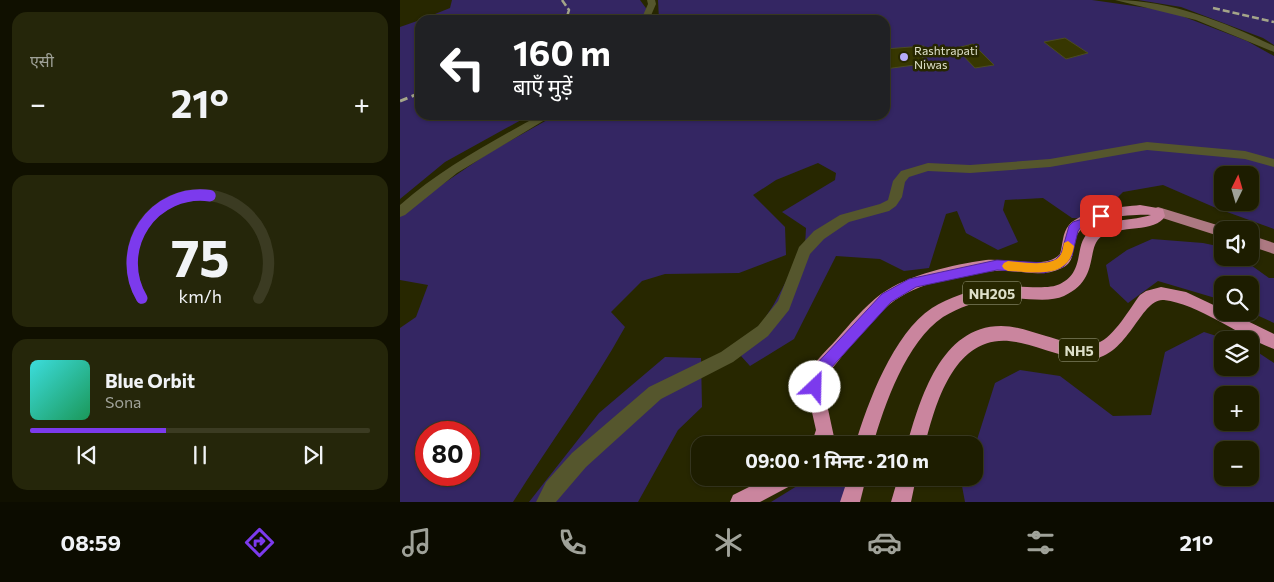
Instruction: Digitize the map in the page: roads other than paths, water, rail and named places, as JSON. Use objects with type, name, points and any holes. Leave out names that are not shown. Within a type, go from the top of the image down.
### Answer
[{"type":"highway","name":"NH205","points":[[825,436],[814,381],[816,375],[887,298],[913,283],[958,272],[997,265],[1044,268],[1059,264],[1067,256],[1070,234],[1077,224],[1120,211],[1145,209],[1158,212],[1159,216],[1154,220],[1104,229],[1094,235],[1089,241],[1084,270],[1074,284],[1067,289],[1059,292],[990,293],[937,313],[919,330],[891,375],[870,423],[866,436]]},
{"type":"highway","name":"NH5","points":[[919,436],[931,394],[956,353],[975,338],[1000,333],[1075,349],[1098,351],[1106,348],[1150,295],[1161,293],[1173,294],[1191,300],[1274,342]]},
{"type":"highway","points":[[740,502],[770,486]]},
{"type":"highway","points":[[850,502],[855,486]]},
{"type":"highway","points":[[901,502],[905,486]]},
{"type":"main road","points":[[1158,212],[1214,230]]},
{"type":"main road","points":[[1259,243],[1274,249]]},
{"type":"street","points":[[647,15],[652,0]]},
{"type":"street","points":[[1119,0],[1173,9],[1274,49]]},
{"type":"street","points":[[400,212],[426,188],[460,164],[539,120]]},
{"type":"street","points":[[546,502],[553,489],[579,460],[655,393],[727,357],[763,332],[784,305],[804,251],[819,234],[845,218],[884,208],[892,204],[896,197],[901,177],[911,171],[928,166],[970,169],[1050,163],[1147,146],[1245,155],[1274,163]]},
{"type":"railway","points":[[562,0],[569,10],[568,15]]},
{"type":"railway","points":[[1213,8],[1274,22]]},
{"type":"railway","points":[[400,101],[415,95]]},
{"type":"place","name":"Rashtrapati Niwas","points":[[904,57]]}]
